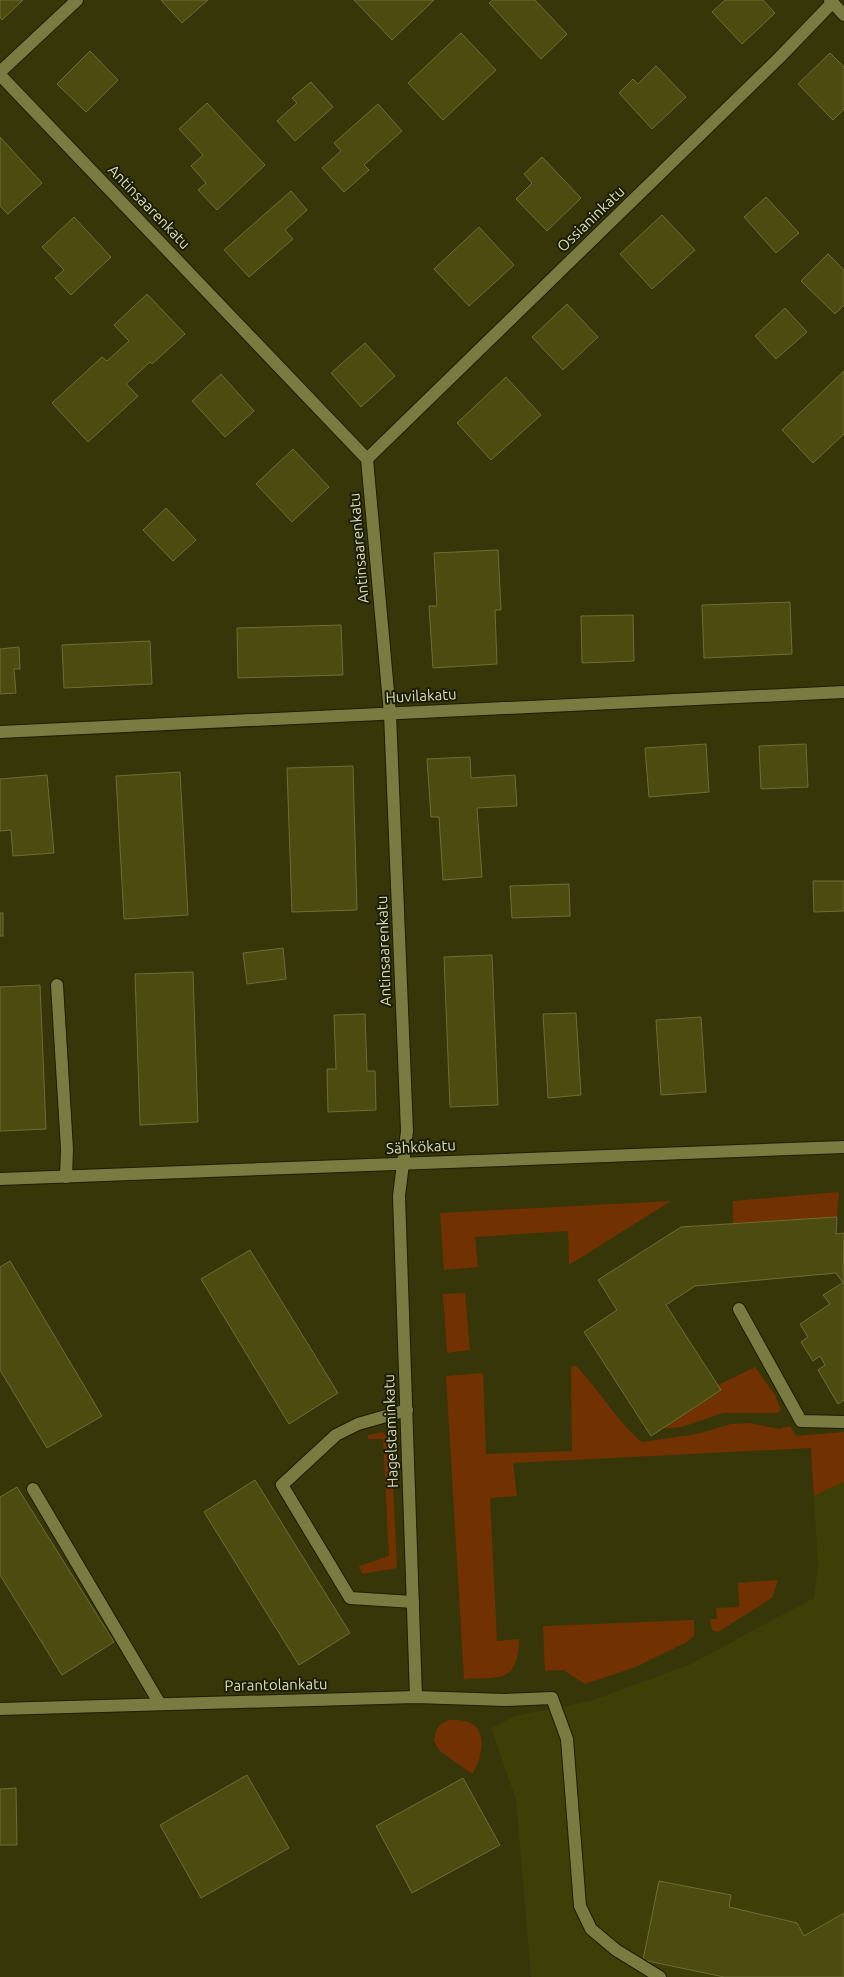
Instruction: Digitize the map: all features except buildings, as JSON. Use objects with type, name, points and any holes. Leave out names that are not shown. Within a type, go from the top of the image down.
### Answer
[{"type":"street","points":[[0,74],[77,0]]},
{"type":"street","points":[[831,1],[844,15]]},
{"type":"street","name":"Ossianinkatu","points":[[367,459],[773,64],[831,1]]},
{"type":"street","name":"Antinsaarenkatu","points":[[0,74],[367,459],[390,714],[407,1131],[404,1164]]},
{"type":"street","name":"Huvilakatu","points":[[0,732],[844,692]]},
{"type":"street","points":[[57,985],[66,1177]]},
{"type":"street","name":"Sähkökatu","points":[[0,1179],[844,1147]]},
{"type":"street","name":"Hagelstaminkatu","points":[[404,1164],[399,1196],[416,1697]]},
{"type":"street","points":[[739,1309],[801,1421],[844,1422]]},
{"type":"street","points":[[407,1410],[358,1424],[336,1435],[282,1485],[350,1598],[413,1602]]},
{"type":"street","points":[[33,1489],[160,1704]]},
{"type":"street","name":"Parantolankatu","points":[[0,1709],[416,1697],[505,1700],[552,1698],[567,1739],[580,1906],[591,1928],[616,1950],[660,1977]]},
{"type":"shaded area","points":[[839,1192],[837,1217],[733,1224],[733,1201]]},
{"type":"shaded area","points":[[671,1201],[569,1265],[568,1231],[475,1237],[478,1267],[444,1270],[440,1213]]},
{"type":"shaded area","points":[[465,1293],[470,1350],[447,1353],[443,1294]]},
{"type":"shaded area","points":[[576,1366],[624,1425],[642,1442],[697,1434],[731,1424],[750,1423],[779,1429],[790,1426],[796,1436],[844,1432],[844,1482],[814,1496],[811,1448],[513,1463],[517,1496],[490,1498],[497,1641],[519,1639],[518,1654],[511,1671],[505,1675],[464,1679],[446,1376],[483,1373],[486,1454],[572,1451],[571,1367]]},
{"type":"shaded area","points":[[755,1367],[775,1395],[781,1410],[777,1413],[723,1413],[682,1427],[661,1429],[721,1391],[718,1385]]},
{"type":"shaded area","points":[[383,1432],[391,1442],[397,1568],[362,1574],[359,1566],[389,1556],[383,1439],[368,1439],[368,1435]]},
{"type":"shaded area","points":[[844,1443],[844,1977],[531,1977],[516,1800],[491,1728],[515,1716],[591,1701],[689,1665],[814,1598],[818,1565],[811,1448]]},
{"type":"shaded area","points":[[778,1580],[772,1598],[718,1632],[712,1630],[710,1619],[717,1619],[716,1608],[739,1607],[738,1583]]},
{"type":"shaded area","points":[[694,1620],[694,1636],[687,1642],[636,1667],[585,1684],[563,1670],[545,1671],[543,1626]]},
{"type":"shaded area","points":[[449,1720],[469,1723],[479,1731],[481,1737],[480,1757],[472,1774],[440,1751],[434,1741],[438,1728],[442,1723]]}]
